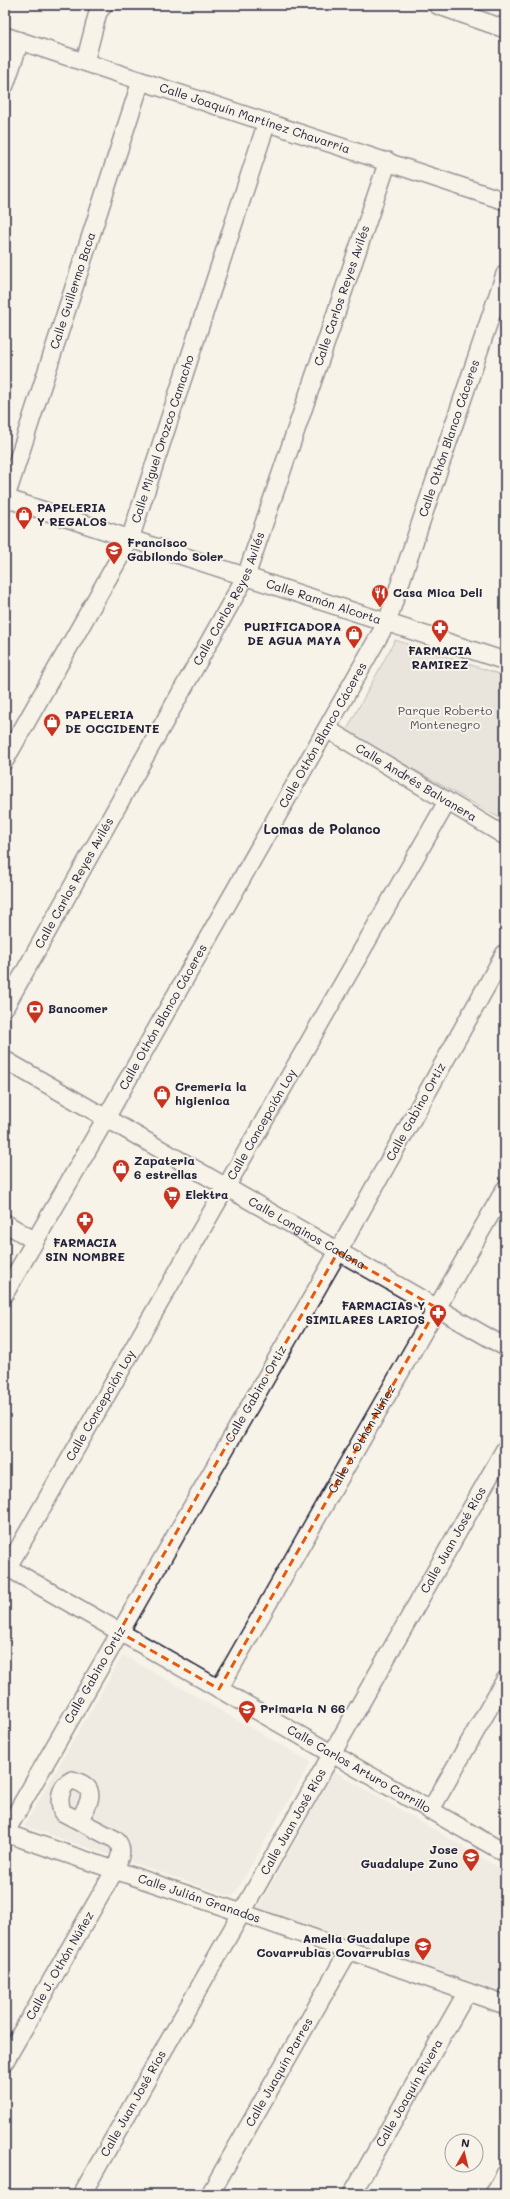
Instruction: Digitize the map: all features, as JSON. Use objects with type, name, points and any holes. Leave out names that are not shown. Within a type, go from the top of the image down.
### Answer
[{"type":"street","points":[[85,62],[98,12],[104,5]]},
{"type":"street","points":[[437,5],[505,29]]},
{"type":"street","points":[[5,85],[12,39]]},
{"type":"street","name":"Calle Joaquín Martínez Chavarría","points":[[12,39],[388,161],[505,201]]},
{"type":"street","name":"Calle Guillermo Baca","points":[[5,499],[141,81]]},
{"type":"street","name":"Calle Miguel Orozco Camacho","points":[[5,760],[130,539],[267,122]]},
{"type":"street","name":"Calle Carlos Reyes Avilés","points":[[5,1007],[246,576],[388,161]]},
{"type":"street","name":"Calle Othón Blanco Cáceres","points":[[5,1293],[327,729],[386,622],[505,274]]},
{"type":"street","name":"Calle Ramón Alcorta","points":[[5,499],[505,661]]},
{"type":"street","name":"Calle Andrés Balvanera","points":[[327,729],[505,836]]},
{"type":"street","name":"Calle Concepción Loy","points":[[6,1569],[447,802]]},
{"type":"street","name":"Calle Gabino Ortiz","points":[[5,1833],[338,1252],[505,953]]},
{"type":"street","name":"Calle Longinos Cadena","points":[[5,1060],[505,1347]]},
{"type":"street","name":"Calle J. Othón Núñez","points":[[219,1689],[505,1189]]},
{"type":"street","points":[[5,1223],[35,1241]]},
{"type":"street","name":"Calle Juan José Ríos","points":[[82,2194],[505,1449]]},
{"type":"street","name":"Calle Carlos Arturo Carrillo","points":[[6,1569],[505,1853]]},
{"type":"street","points":[[430,1810],[505,1680]]},
{"type":"street","name":"Calle J. Othón Núñez","points":[[5,2061],[114,1870],[121,1852],[120,1845],[116,1840],[79,1820]]},
{"type":"street","name":"Calle Julián Granados","points":[[5,1833],[242,1913],[505,2005]]},
{"type":"street","name":"Calle Juaquín Parres","points":[[210,2194],[349,1950]]},
{"type":"street","name":"Calle Joaquín Rivera","points":[[352,2194],[467,1992]]},
{"type":"street","points":[[494,2194],[505,2174]]},
{"type":"highlighted area","points":[[338,1252],[437,1308],[219,1689],[119,1632]]},
{"type":"shaded area","points":[[123,1655],[311,1762],[233,1897],[24,1826]]},
{"type":"shaded area","points":[[334,1771],[505,1871],[505,1993],[258,1908]]},
{"type":"green space","name":"Parque Roberto Montenegro","points":[[395,640],[505,676],[505,821],[346,731]]},
{"type":"place","name":"PAPELERIA Y REGALOS","points":[[24,530]]},
{"type":"place","name":"Francisco Gabilondo Soler","points":[[114,565]]},
{"type":"place","name":"Casa Mica Deli","points":[[380,608]]},
{"type":"place","name":"FARMACIA RAMIREZ","points":[[440,643]]},
{"type":"place","name":"PURIFICADORA DE AGUA MAYA","points":[[354,649]]},
{"type":"place","name":"PAPELERIA DE OCCIDENTE","points":[[52,737]]},
{"type":"place","name":"Bancomer","points":[[35,1024]]},
{"type":"place","name":"Cremeria la higienica","points":[[162,1109]]},
{"type":"place","name":"Zapateria 6 estrellas","points":[[121,1183]]},
{"type":"place","name":"Elektra","points":[[172,1210]]},
{"type":"place","name":"FARMACIA SIN NOMBRE","points":[[85,1235]]},
{"type":"place","name":"FARMACIAS Y SIMILARES LARIOS","points":[[438,1328]]},
{"type":"place","name":"Primaria N 66","points":[[247,1724]]},
{"type":"place","name":"Jose Guadalupe Zuno","points":[[471,1872]]},
{"type":"place","name":"Amelia Guadalupe Covarrubias Covarrubias","points":[[423,1961]]},
{"type":"district","name":"Lomas de Polanco","points":[[322,829]]}]
